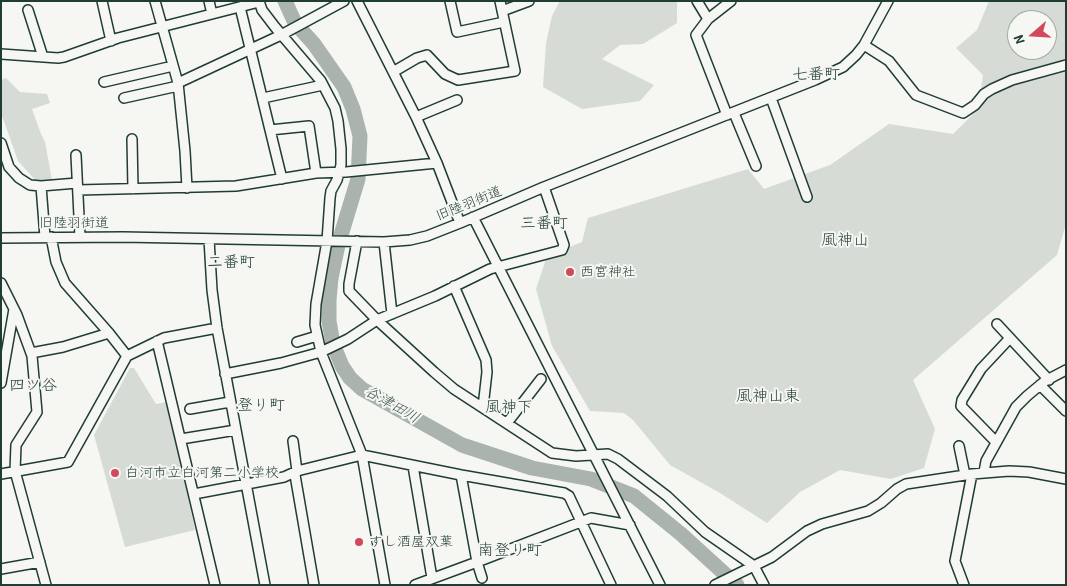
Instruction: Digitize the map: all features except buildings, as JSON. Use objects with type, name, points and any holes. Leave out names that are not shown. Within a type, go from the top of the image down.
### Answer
[{"type":"street","points":[[102,1],[112,41]]},
{"type":"street","points":[[155,1],[178,84],[187,188]]},
{"type":"street","points":[[209,1],[212,14]]},
{"type":"street","points":[[124,98],[178,84],[344,1]]},
{"type":"street","points":[[357,1],[416,117],[437,163],[460,222]]},
{"type":"street","points":[[450,1],[457,32],[504,22]]},
{"type":"street","points":[[393,72],[417,58],[427,56],[445,74],[458,80],[515,71],[500,1]]},
{"type":"street","points":[[502,11],[529,1]]},
{"type":"street","points":[[697,1],[708,19]]},
{"type":"street","points":[[731,1],[708,19],[696,35],[730,114],[756,166]]},
{"type":"street","name":"旧陸羽街道","points":[[1,238],[48,236],[384,242],[410,240],[427,236],[544,187],[815,80],[843,67],[864,45],[888,1]]},
{"type":"street","points":[[1,54],[64,57],[112,41],[259,2],[262,10],[323,85],[335,108],[338,121],[343,172],[331,191],[330,241],[316,304],[315,325],[321,352],[362,456],[385,585]]},
{"type":"street","points":[[240,7],[282,179]]},
{"type":"street","points":[[28,10],[43,57]]},
{"type":"street","points":[[864,45],[889,61],[916,94],[963,114],[975,105],[984,94],[999,86],[1012,80],[1066,65]]},
{"type":"street","points":[[104,82],[173,66]]},
{"type":"street","points":[[263,98],[323,85]]},
{"type":"street","points":[[770,98],[807,197]]},
{"type":"street","points":[[416,117],[456,100]]},
{"type":"street","points":[[270,130],[308,126],[316,173]]},
{"type":"street","points":[[132,139],[134,189]]},
{"type":"street","points":[[1,143],[10,167],[19,178],[30,185],[41,186],[134,189],[236,186],[316,173],[437,163]]},
{"type":"street","points":[[76,155],[80,237]]},
{"type":"street","points":[[41,186],[48,236],[65,283],[127,356]]},
{"type":"street","points":[[225,374],[281,363],[321,352],[348,339],[377,320],[498,266],[564,249],[544,187]]},
{"type":"street","points":[[473,217],[660,585]]},
{"type":"street","points":[[209,239],[212,290],[217,328],[265,585]]},
{"type":"street","points":[[354,241],[349,291],[377,320],[448,383],[552,453],[584,455],[597,459],[608,454],[618,459],[667,496],[705,532],[750,568],[764,585]]},
{"type":"street","points":[[384,242],[392,314]]},
{"type":"street","points":[[1,283],[14,309],[31,353],[37,412],[16,445],[15,471],[46,585]]},
{"type":"street","points":[[454,286],[486,360],[487,372],[483,407]]},
{"type":"street","points":[[1,383],[14,309]]},
{"type":"street","points":[[998,324],[1048,380]]},
{"type":"street","points":[[1,474],[68,462],[127,356],[157,341],[217,328]]},
{"type":"street","points":[[31,353],[63,347],[109,333]]},
{"type":"street","points":[[297,342],[317,336]]},
{"type":"street","points":[[996,442],[961,406],[962,400],[981,368],[1010,338]]},
{"type":"street","points":[[157,341],[215,585]]},
{"type":"street","points":[[984,472],[986,461],[1016,407],[1040,385],[1066,370]]},
{"type":"street","points":[[507,423],[541,379]]},
{"type":"street","points":[[1040,385],[1066,411]]},
{"type":"street","points":[[190,409],[230,402]]},
{"type":"street","points":[[181,439],[236,430]]},
{"type":"street","points":[[293,441],[297,471],[295,475],[314,585]]},
{"type":"street","points":[[959,446],[968,474],[955,561],[964,585]]},
{"type":"street","points":[[194,494],[284,477],[297,471],[362,456],[461,476],[564,493],[569,496],[612,585]]},
{"type":"street","points":[[413,466],[432,578]]},
{"type":"street","points":[[717,584],[772,557],[807,531],[822,524],[868,511],[902,486],[984,472],[1030,472],[1066,479]]},
{"type":"street","points":[[461,476],[482,578]]},
{"type":"street","points":[[415,585],[596,517],[610,522],[630,524]]},
{"type":"street","points":[[1,569],[40,562]]},
{"type":"shaded area","points":[[560,1],[677,1],[677,23],[643,44],[620,45],[602,59],[654,85],[640,101],[582,109],[543,87],[546,43],[552,16]]},
{"type":"shaded area","points":[[989,1],[1066,1],[1066,224],[1057,255],[913,380],[935,429],[924,468],[891,479],[840,470],[800,492],[767,523],[720,493],[670,465],[633,420],[624,413],[590,411],[552,346],[536,289],[547,256],[582,242],[588,218],[748,169],[764,189],[830,165],[889,124],[953,134],[978,109],[983,75],[956,48],[977,30]]},
{"type":"shaded area","points":[[6,78],[20,92],[47,94],[50,103],[32,109],[45,142],[52,180],[37,182],[18,161],[1,113],[1,80]]},
{"type":"shaded area","points":[[130,368],[134,368],[156,404],[168,402],[195,530],[125,547],[94,435]]},
{"type":"waterway","name":"谷津田川","points":[[285,1],[295,23],[314,44],[344,87],[353,109],[360,136],[358,179],[338,245],[331,278],[329,300],[329,321],[333,344],[342,366],[350,378],[362,389],[462,445],[532,468],[591,479],[634,496],[681,534],[737,585]]},
{"type":"place","name":"西宮神社","points":[[570,272]]},
{"type":"place","name":"白河市立白河第二小学校","points":[[115,473]]},
{"type":"place","name":"すし酒屋双葉","points":[[359,542]]},
{"type":"district","name":"七番町","points":[[816,75]]},
{"type":"district","name":"三番町","points":[[544,224]]},
{"type":"district","name":"風神山","points":[[845,241]]},
{"type":"district","name":"二番町","points":[[231,263]]},
{"type":"district","name":"四ツ谷","points":[[33,386]]},
{"type":"district","name":"風神山東","points":[[768,397]]},
{"type":"district","name":"登り町","points":[[261,406]]},
{"type":"district","name":"風神下","points":[[509,408]]},
{"type":"district","name":"南登り町","points":[[510,551]]}]
